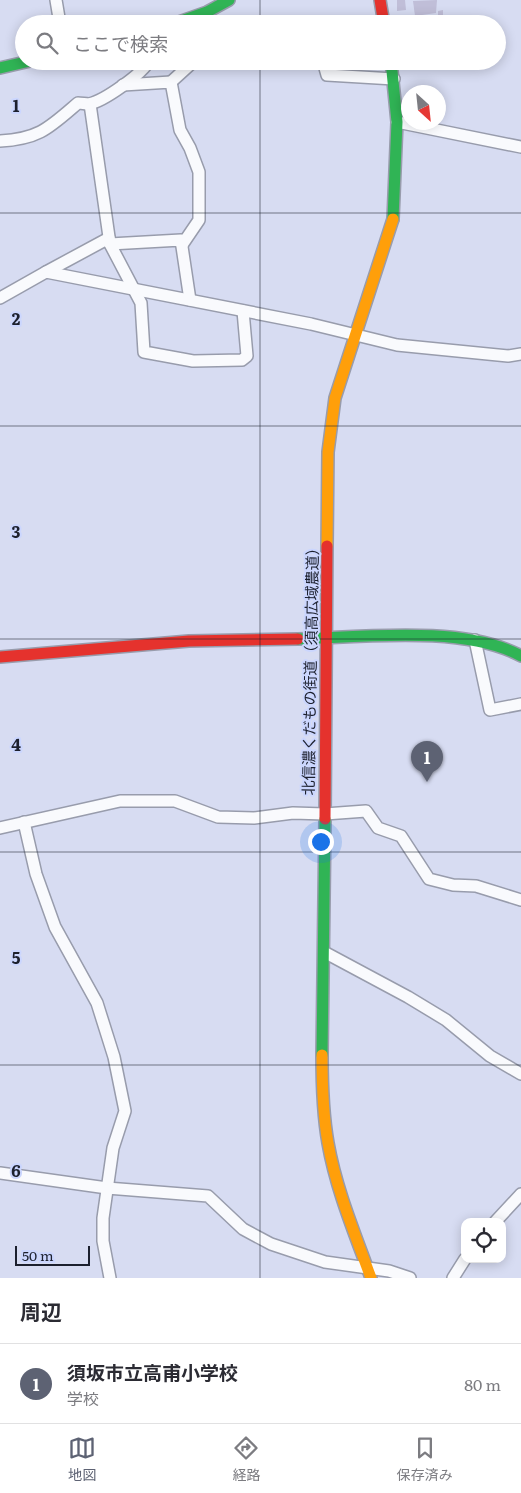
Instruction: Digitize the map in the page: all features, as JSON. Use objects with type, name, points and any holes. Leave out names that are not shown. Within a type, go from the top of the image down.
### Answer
[{"type":"street","points":[[56,0],[58,15]]},
{"type":"street","points":[[198,15],[229,0]]},
{"type":"street","points":[[380,0],[382,15]]},
{"type":"street","points":[[0,68],[15,64]]},
{"type":"street","points":[[0,141],[32,137],[52,126],[78,103],[90,104],[123,85],[144,70]]},
{"type":"street","points":[[123,85],[171,82],[184,70]]},
{"type":"street","points":[[326,70],[327,75],[394,79]]},
{"type":"street","name":"北信濃くだもの街道（須高広域農道）","points":[[370,1273],[344,1203],[328,1144],[322,1082],[328,452],[335,398],[394,215],[397,122],[392,70]]},
{"type":"street","points":[[171,82],[180,130],[190,148],[199,172],[199,220],[182,245]]},
{"type":"street","points":[[90,104],[110,241],[141,303],[144,352],[193,361],[242,360],[247,356],[243,311]]},
{"type":"street","points":[[397,122],[521,147]]},
{"type":"street","points":[[0,298],[46,272],[110,241],[181,240],[190,300]]},
{"type":"street","points":[[46,272],[134,288],[397,345],[508,356],[521,354]]},
{"type":"street","points":[[0,657],[189,641],[417,636],[475,640],[512,650],[521,656]]},
{"type":"street","points":[[475,640],[490,710],[521,704]]},
{"type":"street","points":[[0,828],[120,801],[175,800],[218,817],[254,818],[293,812],[325,814],[366,811],[378,828],[401,836],[429,879],[453,885],[476,886],[521,900]]},
{"type":"street","points":[[24,822],[36,874],[55,927],[98,1003],[114,1057],[125,1111],[113,1148],[103,1218],[103,1241],[110,1278]]},
{"type":"street","points":[[324,952],[408,997],[446,1020],[490,1056],[521,1074]]},
{"type":"street","points":[[0,1173],[107,1188],[208,1196],[243,1229],[271,1244],[325,1262],[370,1273],[404,1274],[410,1278]]},
{"type":"street","points":[[499,1218],[521,1194]]},
{"type":"street","points":[[453,1278],[462,1263]]},
{"type":"building","points":[[397,0],[405,0],[406,10],[397,11]]},
{"type":"building","points":[[437,0],[436,13],[415,15],[413,1]]},
{"type":"building","points":[[443,10],[443,15],[438,15],[438,11]]},
{"type":"traffic: fast","points":[[198,15],[229,0]]},
{"type":"traffic: fast","points":[[0,68],[15,64]]},
{"type":"traffic: fast","points":[[392,70],[397,122],[393,219]]},
{"type":"traffic: fast","points":[[298,639],[382,635],[443,636],[498,646],[521,656]]},
{"type":"traffic: fast","points":[[322,1055],[325,819]]},
{"type":"traffic: slow","points":[[327,546],[328,452],[335,398],[393,219]]},
{"type":"traffic: slow","points":[[322,1055],[324,1110],[331,1160],[371,1278]]},
{"type":"traffic: jam","points":[[380,0],[382,15]]},
{"type":"traffic: jam","points":[[325,819],[327,546]]},
{"type":"traffic: jam","points":[[0,657],[189,641],[298,639]]},
{"type":"place","name":"須坂市立高甫小学校","points":[[427,782]]}]
